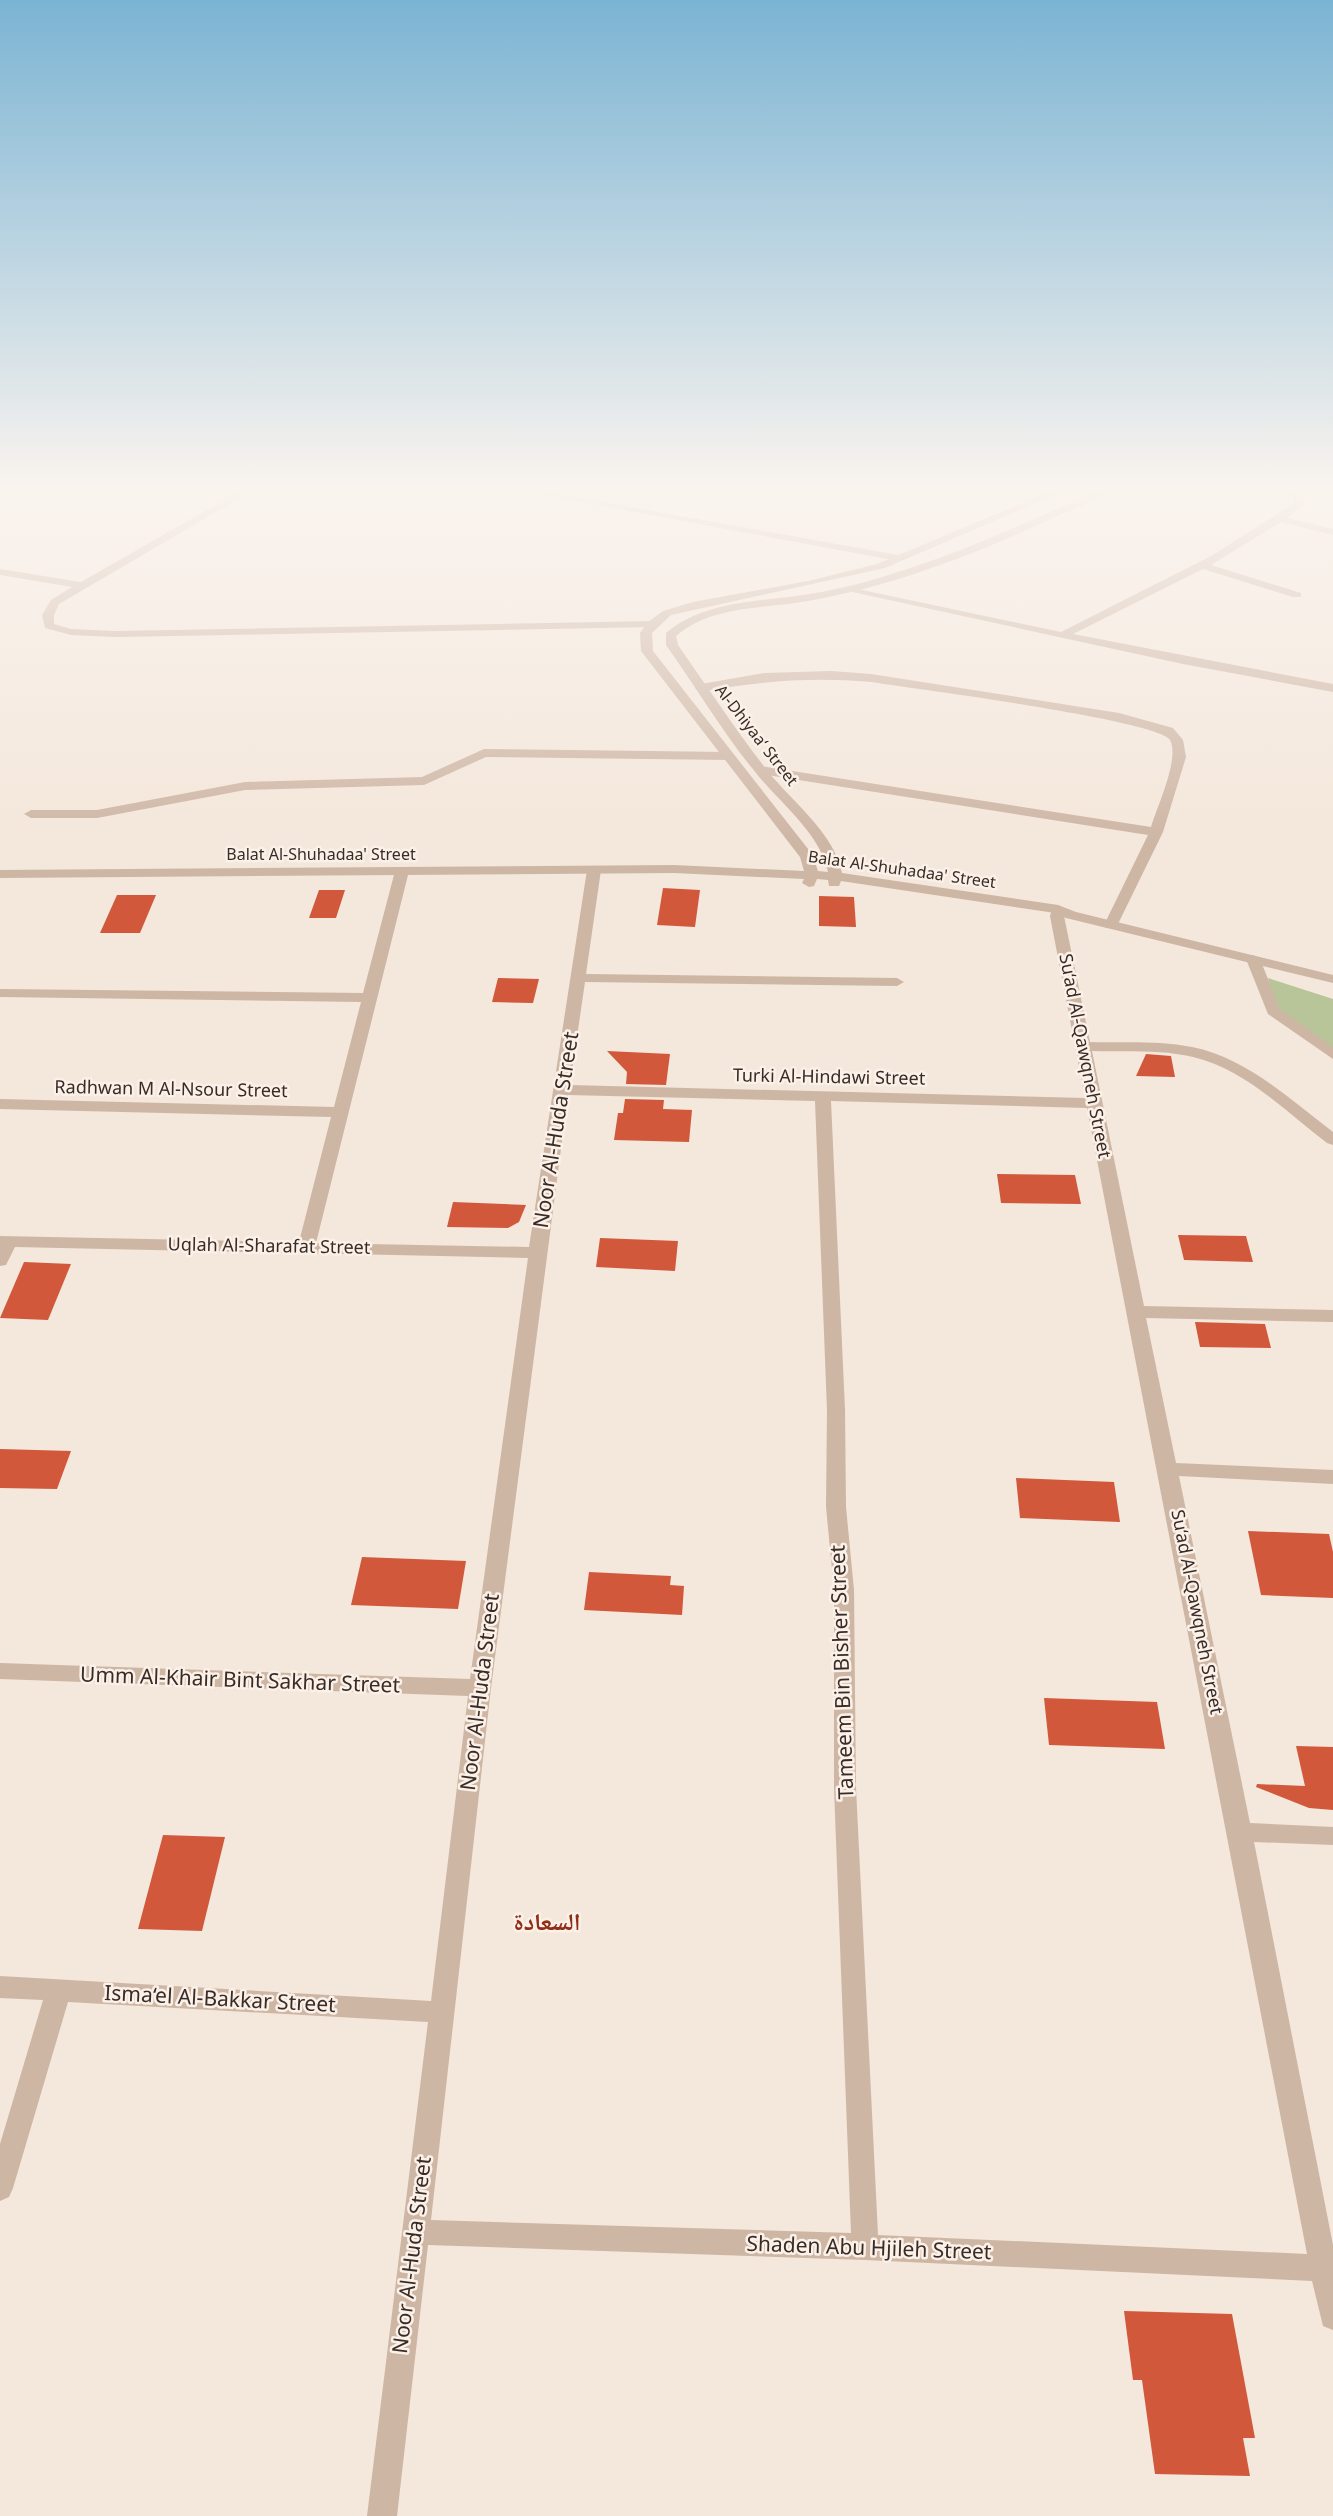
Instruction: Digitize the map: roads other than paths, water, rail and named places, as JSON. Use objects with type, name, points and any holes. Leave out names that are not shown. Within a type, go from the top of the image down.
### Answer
[{"type":"street","points":[[52,608],[48,615],[49,626],[71,632],[116,634],[652,624],[667,613],[682,608]]},
{"type":"street","name":"Al-Dhiyaa‘ Street","points":[[746,608],[709,615],[677,627],[670,635],[672,645],[760,771],[804,819],[833,861],[835,881]]},
{"type":"street","points":[[936,608],[1333,688]]},
{"type":"street","points":[[1063,635],[1117,608]]},
{"type":"street","name":"Al-Dhiyaa‘ Street","points":[[652,624],[646,633],[647,651],[753,790],[785,825],[807,857],[810,879]]},
{"type":"street","points":[[701,688],[783,675],[871,678],[1119,717],[1162,727],[1177,740],[1180,757],[1156,832],[1111,925]]},
{"type":"street","points":[[32,814],[97,814],[245,786],[424,781],[484,753],[729,756]]},
{"type":"street","points":[[760,771],[1156,832]]},
{"type":"street","name":"Balat Al-Shuhadaa' Street","points":[[0,874],[594,870],[642,871],[672,878],[810,879],[1062,913],[1333,979]]},
{"type":"street","name":"Noor Al-Huda Street","points":[[382,2516],[480,1688],[537,1253],[594,870]]},
{"type":"street","points":[[306,1247],[401,871]]},
{"type":"street","name":"Su‘ad Al-Qawqneh Street","points":[[1062,913],[1084,1046],[1135,1312],[1240,1832],[1333,2316]]},
{"type":"street","points":[[1253,959],[1273,1011],[1333,1054]]},
{"type":"street","points":[[579,978],[897,982]]},
{"type":"street","points":[[0,993],[368,998]]},
{"type":"street","points":[[1084,1046],[1180,1050],[1208,1056],[1244,1074],[1333,1140]]},
{"type":"street","name":"Turki Al-Hindawi Street","points":[[563,1090],[1095,1103]]},
{"type":"street","name":"Tameem Bin Bisher Street","points":[[823,1096],[836,1410],[836,1507],[844,1590],[849,1894],[865,2247]]},
{"type":"street","name":"Radhwan M Al-Nsour Street","points":[[0,1104],[340,1112]]},
{"type":"street","points":[[0,1261],[4,1241]]},
{"type":"street","name":"Uqlah Al-Sharafat Street","points":[[4,1241],[537,1253]]},
{"type":"street","points":[[1135,1312],[1333,1316]]},
{"type":"street","points":[[1168,1469],[1333,1477]]},
{"type":"street","name":"Umm Al-Khair Bint Sakhar Street","points":[[0,1671],[480,1688]]},
{"type":"street","points":[[1240,1832],[1333,1836]]},
{"type":"street","name":"Isma‘el Al-Bakkar Street","points":[[0,1987],[440,2012]]},
{"type":"street","points":[[0,2188],[59,1989]]},
{"type":"street","name":"Shaden Abu Hjileh Street","points":[[415,2232],[865,2247],[1324,2268]]},
{"type":"district","name":"السعادة","points":[[547,1922]]}]
